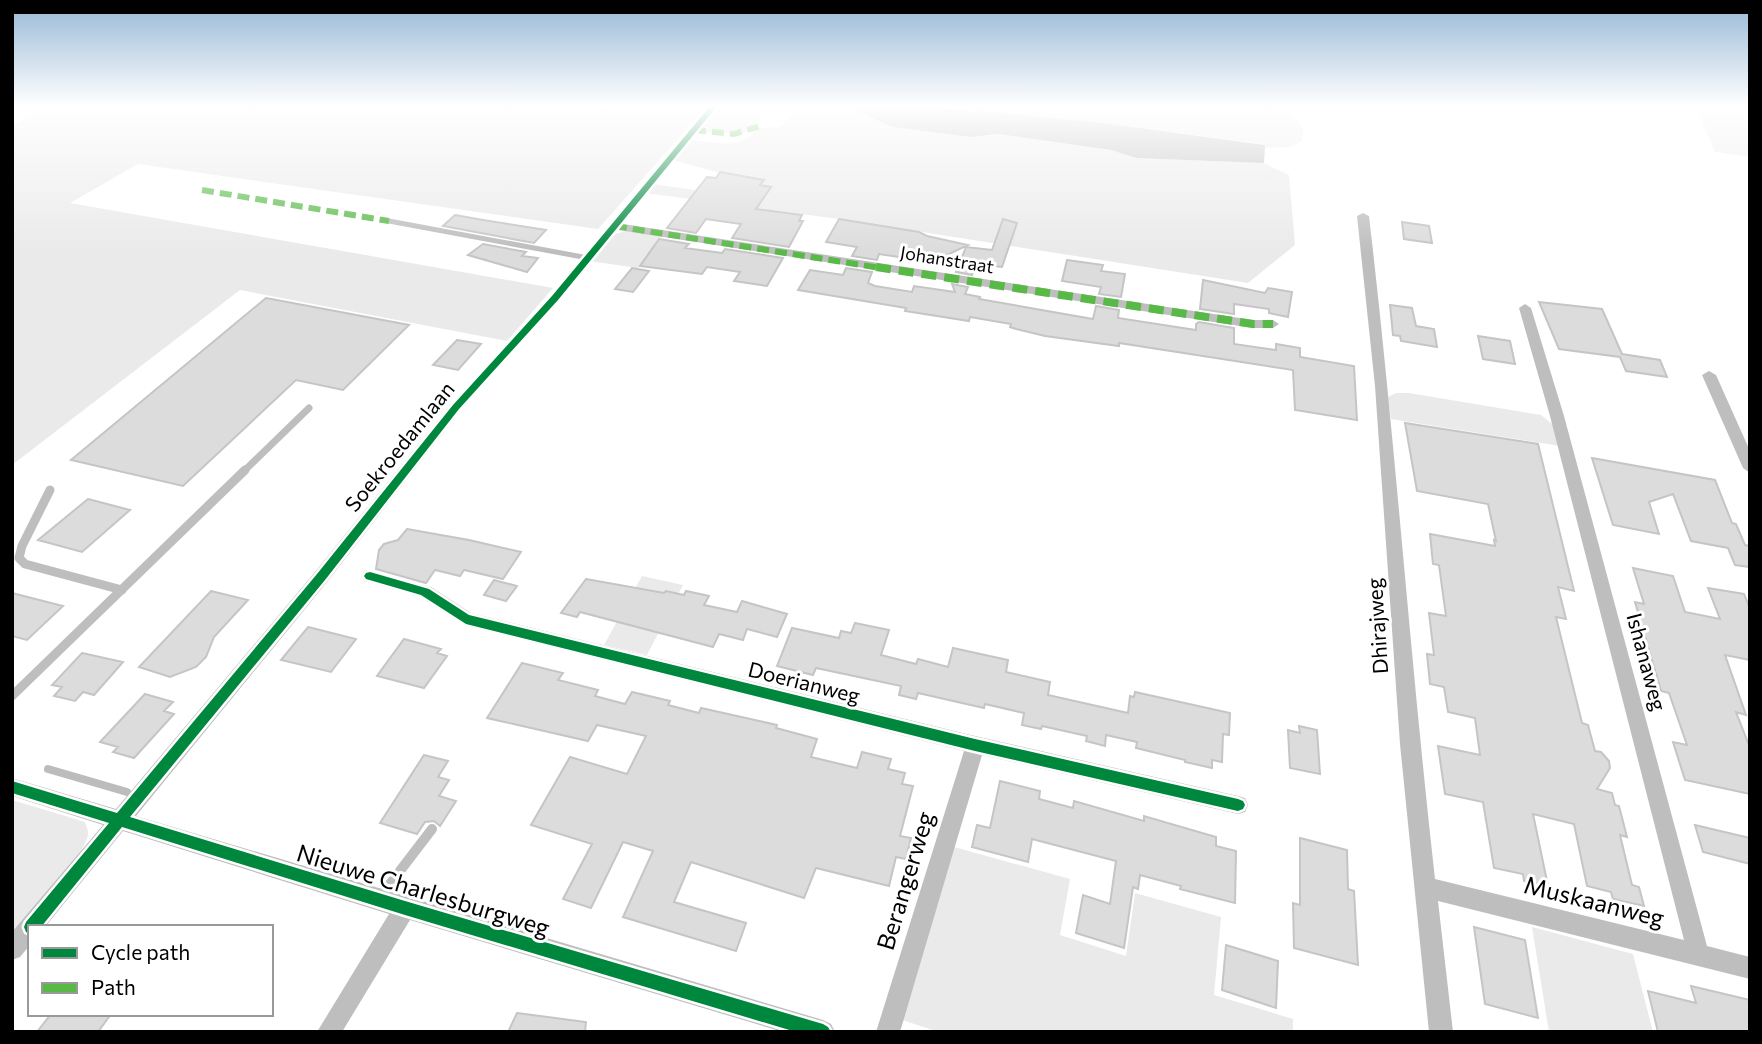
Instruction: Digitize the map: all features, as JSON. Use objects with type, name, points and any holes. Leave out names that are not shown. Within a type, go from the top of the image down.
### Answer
[{"type":"street","name":"Soekroedamlaan","points":[[32,925],[321,577],[456,407],[588,258],[675,154]]},
{"type":"street","name":"Dhirajweg","points":[[1363,216],[1382,386],[1410,744],[1441,1032]]},
{"type":"street","name":"Johanstraat","points":[[615,226],[1131,307],[1253,324],[1273,324]]},
{"type":"street","name":"Ishanaweg","points":[[1525,308],[1557,416],[1699,956]]},
{"type":"street","points":[[1709,375],[1750,468]]},
{"type":"street","name":"Doerianweg","points":[[370,576],[425,592],[466,619],[975,745],[1238,805]]},
{"type":"street","name":"Berangerweg","points":[[888,1032],[975,745]]},
{"type":"street","name":"Nieuwe Charlesburgweg","points":[[12,787],[405,908],[823,1032]]},
{"type":"street","name":"Muskaanweg","points":[[1425,887],[1750,968]]},
{"type":"street","points":[[329,1032],[405,908]]},
{"type":"street","name":"Soekroedamlaan","points":[[12,949],[28,929]]},
{"type":"lane","points":[[389,221],[588,258]]},
{"type":"lane","points":[[12,696],[309,408]]},
{"type":"lane","points":[[50,490],[22,546],[19,558],[25,564],[122,590]]},
{"type":"lane","points":[[379,900],[408,857],[419,849],[432,829]]},
{"type":"shaded area","points":[[12,154],[665,154],[598,229],[138,164],[70,203],[553,288],[507,341],[240,290],[12,465]]},
{"type":"shaded area","points":[[678,154],[1123,154],[1136,158],[1264,163],[1289,175],[1295,245],[1248,283],[839,219],[645,193],[653,184],[756,199],[764,185],[673,160]]},
{"type":"shaded area","points":[[1123,154],[1265,154],[1264,163],[1136,158]]},
{"type":"shaded area","points":[[1727,154],[1750,154],[1750,157]]},
{"type":"shaded area","points":[[626,231],[662,235],[638,268],[589,261],[611,235]]},
{"type":"shaded area","points":[[1396,393],[1541,415],[1556,427],[1560,446],[1391,419],[1388,397]]},
{"type":"shaded area","points":[[642,576],[683,585],[647,655],[604,645]]},
{"type":"shaded area","points":[[12,800],[85,822],[88,833],[86,842],[68,869],[12,934]]},
{"type":"shaded area","points":[[954,847],[1070,879],[1060,935],[1126,956],[1135,893],[1221,917],[1214,995],[1293,1019],[1293,1032],[939,1032],[899,1019]]},
{"type":"shaded area","points":[[1532,927],[1633,954],[1653,1032],[1549,1032]]},
{"type":"building","points":[[720,172],[764,180],[760,185],[771,187],[756,209],[802,215],[799,221],[803,221],[789,247],[732,238],[741,224],[706,219],[696,233],[667,228],[707,177],[716,178]]},
{"type":"building","points":[[455,215],[546,230],[534,243],[443,226]]},
{"type":"building","points":[[839,219],[919,232],[968,245],[930,263],[925,258],[906,255],[905,258],[879,254],[877,260],[852,256],[857,247],[826,242]]},
{"type":"building","points":[[1003,219],[1017,223],[1002,267],[976,264],[972,275],[956,272],[966,247],[992,250]]},
{"type":"building","points":[[1402,222],[1429,226],[1432,243],[1404,239]]},
{"type":"building","points":[[659,239],[689,244],[685,248],[722,253],[725,249],[783,258],[767,286],[734,281],[740,272],[707,267],[702,274],[640,266]]},
{"type":"building","points":[[483,244],[526,252],[522,256],[538,258],[527,272],[468,255]]},
{"type":"building","points":[[1067,260],[1103,265],[1101,271],[1125,274],[1121,297],[1099,294],[1101,287],[1062,281]]},
{"type":"building","points":[[632,268],[649,271],[633,292],[615,289]]},
{"type":"building","points":[[846,268],[872,272],[868,283],[875,286],[912,292],[914,286],[955,292],[952,284],[968,287],[965,294],[980,297],[979,299],[1093,319],[1096,306],[1119,310],[1118,318],[1196,330],[1196,324],[1199,322],[1234,328],[1234,344],[1276,350],[1276,344],[1300,348],[1300,357],[1354,366],[1357,420],[1295,410],[1293,370],[1119,343],[1119,346],[1045,336],[1010,327],[1011,324],[970,317],[969,321],[905,311],[906,308],[798,290],[810,270],[843,275]]},
{"type":"building","points":[[1203,280],[1265,293],[1268,288],[1292,292],[1288,317],[1269,313],[1269,309],[1234,304],[1234,314],[1200,309]]},
{"type":"building","points":[[266,298],[409,325],[343,390],[296,380],[183,486],[71,460]]},
{"type":"building","points":[[1539,302],[1602,309],[1622,354],[1660,360],[1667,377],[1626,371],[1620,357],[1559,349]]},
{"type":"building","points":[[1390,305],[1412,308],[1416,326],[1434,329],[1437,347],[1401,341],[1400,336],[1393,335]]},
{"type":"building","points":[[1478,336],[1510,341],[1515,364],[1483,359]]},
{"type":"building","points":[[457,340],[481,344],[458,370],[433,365]]},
{"type":"building","points":[[1405,423],[1538,444],[1574,591],[1558,587],[1566,619],[1556,617],[1582,723],[1588,725],[1595,751],[1601,752],[1609,761],[1610,768],[1597,789],[1612,793],[1615,805],[1619,806],[1627,837],[1620,835],[1632,885],[1639,887],[1644,906],[1613,899],[1611,892],[1587,886],[1574,824],[1533,814],[1548,886],[1524,881],[1523,874],[1494,868],[1483,802],[1445,794],[1438,746],[1480,755],[1475,718],[1448,712],[1444,687],[1430,684],[1427,654],[1434,655],[1429,613],[1446,616],[1439,565],[1433,564],[1430,534],[1495,546],[1494,540],[1496,541],[1488,504],[1417,491]]},
{"type":"building","points":[[1592,458],[1715,480],[1732,523],[1736,524],[1745,545],[1750,546],[1750,567],[1735,565],[1728,548],[1691,541],[1673,494],[1649,502],[1659,534],[1613,525]]},
{"type":"building","points":[[88,499],[130,510],[82,552],[38,540]]},
{"type":"building","points":[[407,529],[521,552],[503,579],[464,570],[460,576],[435,570],[426,583],[376,569],[379,550],[384,544],[398,540]]},
{"type":"building","points":[[1633,568],[1673,576],[1685,612],[1720,619],[1708,588],[1744,594],[1750,609],[1750,660],[1725,655],[1746,715],[1736,712],[1750,748],[1750,794],[1685,780],[1673,742],[1687,745],[1669,693],[1661,691],[1635,602],[1644,604]]},
{"type":"building","points":[[586,579],[664,593],[666,591],[684,595],[686,591],[709,596],[704,605],[737,612],[742,601],[787,614],[777,637],[747,629],[743,640],[719,634],[713,647],[580,612],[577,617],[561,613]]},
{"type":"building","points":[[494,580],[517,586],[506,601],[484,595]]},
{"type":"building","points":[[211,591],[248,600],[214,637],[206,657],[196,667],[170,677],[139,667]]},
{"type":"building","points":[[12,593],[63,606],[27,640],[12,636]]},
{"type":"building","points":[[855,623],[889,630],[881,655],[916,664],[918,659],[948,667],[953,648],[1008,660],[1006,672],[1050,682],[1048,695],[1128,713],[1130,696],[1134,697],[1135,692],[1230,713],[1229,735],[1223,734],[1222,762],[1212,760],[1212,768],[1185,762],[1136,748],[1137,742],[1106,735],[1105,746],[1086,741],[1087,736],[1042,726],[1041,729],[1022,725],[1024,713],[985,704],[984,708],[918,693],[916,699],[899,695],[901,686],[816,668],[813,675],[777,666],[792,628],[839,638],[841,631],[851,633]]},
{"type":"building","points":[[308,627],[356,639],[331,672],[281,660]]},
{"type":"building","points":[[404,639],[441,649],[437,653],[447,656],[424,688],[377,676]]},
{"type":"building","points":[[82,653],[123,662],[94,695],[83,692],[75,701],[54,696],[62,687],[52,685]]},
{"type":"building","points":[[522,663],[563,673],[558,680],[598,690],[595,696],[625,704],[632,692],[670,701],[668,705],[699,713],[701,708],[777,725],[776,728],[817,739],[811,757],[857,768],[862,752],[891,759],[888,769],[905,773],[902,784],[913,786],[900,836],[911,838],[906,859],[896,857],[889,886],[816,868],[804,898],[691,862],[674,902],[746,923],[736,951],[623,917],[653,851],[623,842],[591,908],[563,899],[592,844],[531,825],[570,757],[627,774],[646,736],[597,725],[588,741],[487,718]]},
{"type":"building","points":[[145,694],[173,702],[164,711],[174,714],[134,758],[113,752],[118,747],[100,742]]},
{"type":"building","points":[[1299,726],[1317,730],[1320,774],[1290,768],[1288,730],[1300,733]]},
{"type":"building","points":[[424,755],[448,761],[438,777],[449,780],[439,796],[456,801],[440,826],[434,821],[425,822],[417,834],[380,823]]},
{"type":"building","points":[[1000,781],[1040,791],[1039,799],[1073,808],[1074,801],[1144,821],[1144,816],[1216,837],[1216,846],[1236,851],[1235,903],[1180,889],[1181,886],[1140,875],[1138,889],[1133,887],[1124,948],[1076,933],[1083,895],[1110,904],[1116,861],[1032,839],[1028,862],[972,847],[977,825],[990,828]]},
{"type":"building","points":[[1695,825],[1750,838],[1750,864],[1703,852]]},
{"type":"building","points":[[1300,838],[1347,850],[1348,889],[1354,891],[1358,965],[1294,948],[1293,903],[1300,905]]},
{"type":"building","points":[[1474,927],[1525,940],[1538,1018],[1485,1004]]},
{"type":"building","points":[[1226,945],[1278,961],[1276,1008],[1222,990]]},
{"type":"building","points":[[1691,986],[1750,1000],[1750,1032],[1658,1032],[1648,991],[1696,1003]]},
{"type":"building","points":[[517,1013],[586,1022],[585,1032],[508,1032]]},
{"type":"building","points":[[49,1016],[110,1016],[98,1032],[37,1032]]},
{"type":"waterway","points":[[48,769],[127,792]]},
{"type":"marked path","points":[[202,190],[389,221]]},
{"type":"marked path","points":[[615,226],[1131,307],[1253,324],[1273,324]]},
{"type":"cycle path","points":[[33,925],[321,577],[456,407],[555,298],[675,154]]},
{"type":"cycle path","points":[[370,576],[425,592],[466,619],[975,745],[1238,805]]},
{"type":"cycle path","points":[[12,787],[405,908],[823,1032]]}]
